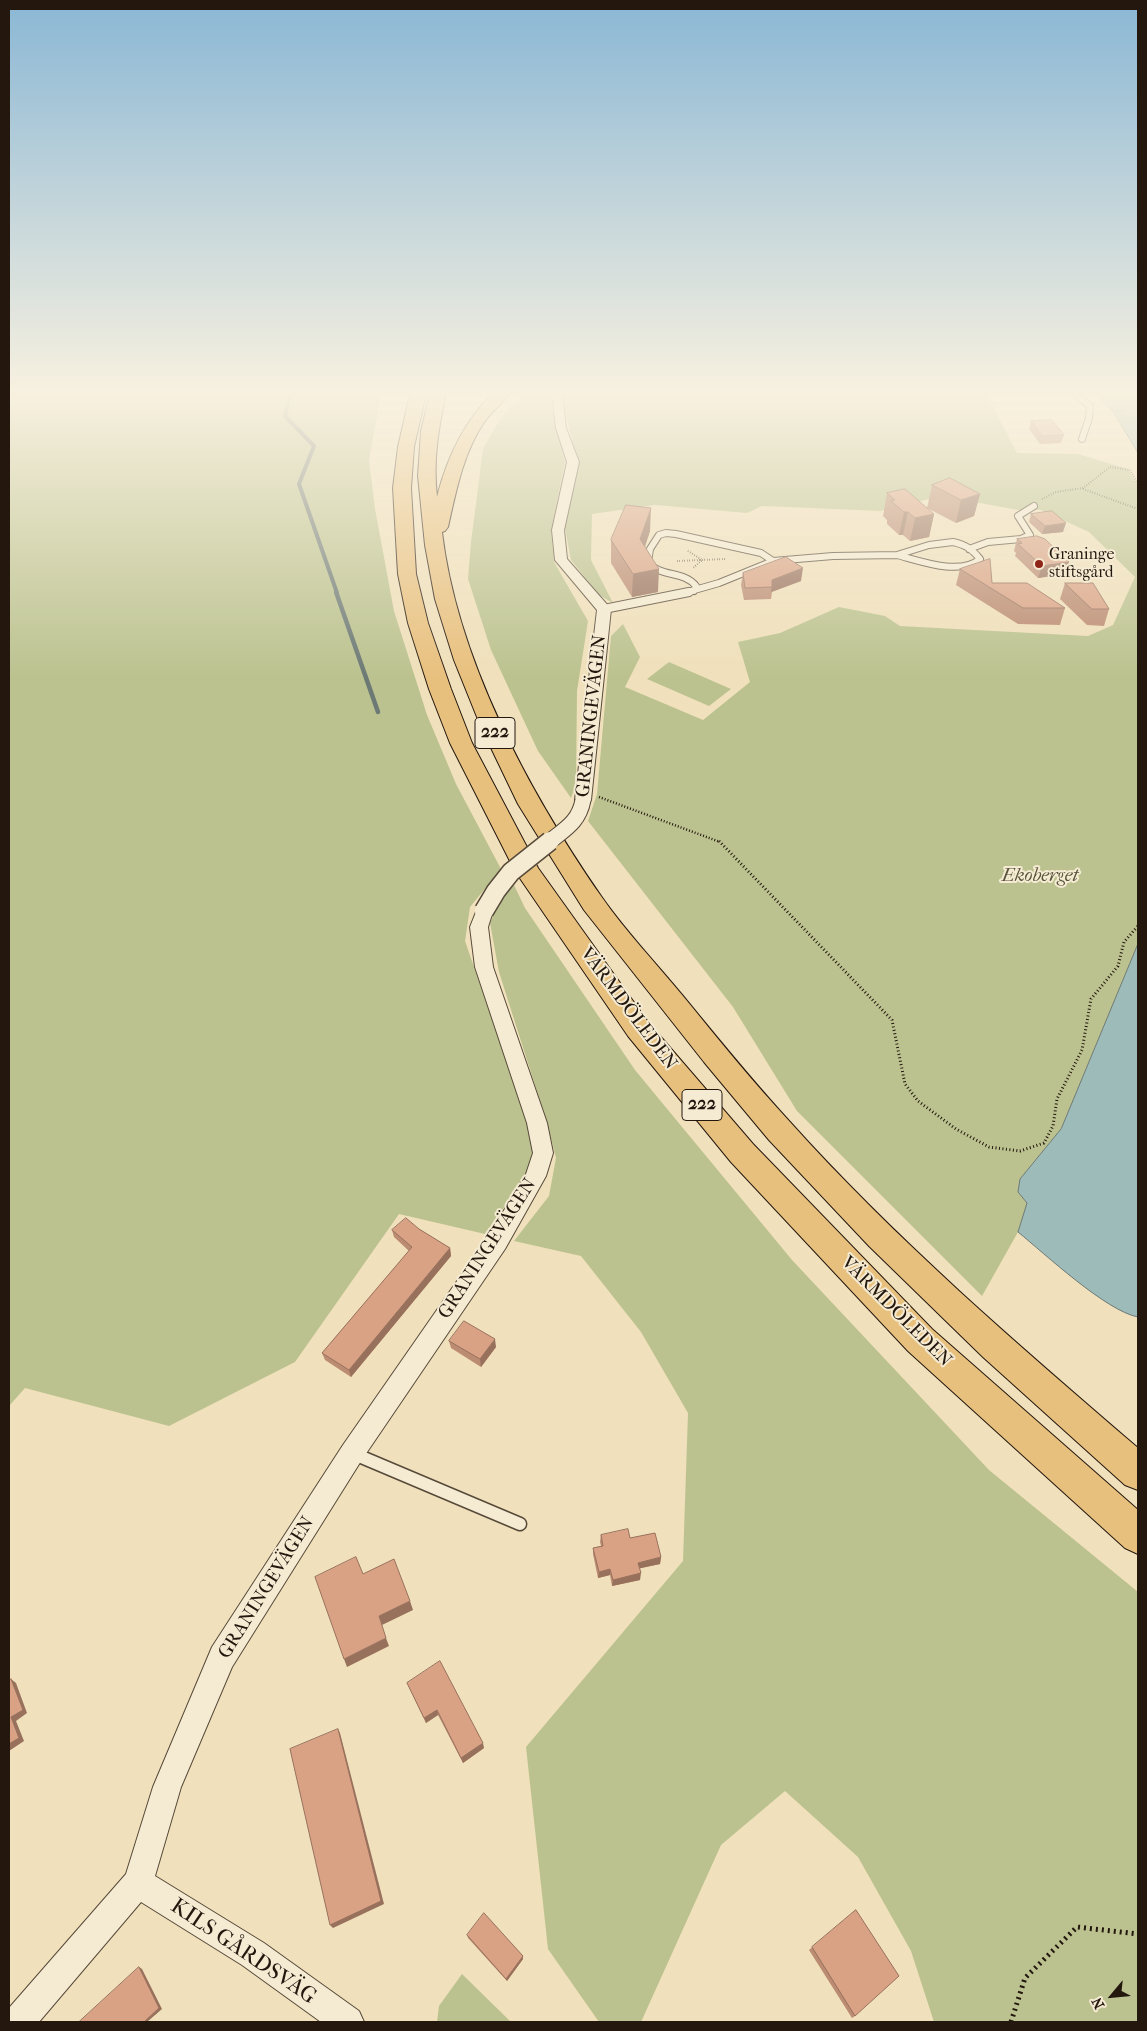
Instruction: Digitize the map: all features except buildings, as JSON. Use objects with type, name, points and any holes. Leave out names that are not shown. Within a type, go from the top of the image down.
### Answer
[{"type":"highway","name":"VÄRMDÖLEDEN","points":[[402,489],[407,574],[418,623],[440,689],[461,743],[527,871],[638,1029],[742,1153],[920,1340],[1138,1535]]},
{"type":"highway","name":"VÄRMDÖLEDEN","points":[[427,489],[434,545],[446,599],[464,660],[492,727],[530,804],[593,904],[774,1125],[880,1236],[995,1346],[1138,1472]]},
{"type":"highway","points":[[434,545],[447,489]]},
{"type":"street","name":"GRANINGEVÄGEN","points":[[18,2022],[138,1883],[167,1787],[222,1657],[352,1453],[496,1242],[536,1176],[543,1153],[537,1123],[484,967],[479,927],[484,912],[496,891],[512,872],[573,823],[581,812],[604,609],[561,560],[558,530],[567,489]]},
{"type":"street","name":"KILS GÅRDSVÄG","points":[[138,1883],[253,1954],[348,2022]]},
{"type":"lane","points":[[969,549],[988,542],[1030,535],[1020,523],[1018,516],[1034,506]]},
{"type":"lane","points":[[694,591],[696,586],[688,578],[658,572],[648,562],[647,558],[657,537],[669,533],[760,553],[773,561]]},
{"type":"lane","points":[[604,609],[694,591],[773,561],[833,556],[896,555],[937,543],[952,543],[969,549],[978,555],[980,559],[974,564],[956,567],[935,566],[896,555]]},
{"type":"lane","points":[[352,1453],[520,1524]]},
{"type":"path","points":[[1034,506],[1046,496],[1078,489]]},
{"type":"path","points":[[1083,489],[1138,509]]},
{"type":"path","points":[[648,562],[730,559]]},
{"type":"path","points":[[583,797],[599,797],[719,841],[892,1020],[905,1084],[918,1101],[956,1129],[989,1147],[1020,1151],[1044,1143],[1053,1126],[1056,1099],[1082,1050],[1092,999],[1118,966],[1124,942],[1138,926]]},
{"type":"path","points":[[1012,2022],[1025,1978],[1077,1927],[1138,1934]]},
{"type":"green space","points":[[9,489],[373,489],[394,611],[427,715],[456,784],[501,869],[470,907],[465,941],[529,1126],[533,1150],[526,1176],[485,1234],[399,1214],[295,1362],[169,1426],[25,1388],[9,1406]]},
{"type":"green space","points":[[478,489],[559,489],[551,530],[554,562],[588,621],[577,691],[576,784],[571,798],[538,751],[491,650],[468,579]]},
{"type":"green space","name":"Ekoberget","points":[[572,489],[1138,489],[1138,944],[1061,1129],[1020,1179],[1018,1192],[1027,1203],[1018,1232],[982,1296],[797,1111],[733,1007],[588,821],[597,794],[611,636],[623,624],[640,657],[625,687],[703,720],[750,682],[738,642],[780,633],[839,607],[885,616],[900,626],[1088,636],[1113,625],[1135,577],[1089,532],[1041,510],[1018,510],[941,496],[880,511],[762,506],[747,513],[655,505],[592,514],[591,560],[613,603],[599,595],[571,560],[564,523]]},
{"type":"green space","points":[[669,662],[731,689],[709,706],[647,679]]},
{"type":"green space","points":[[514,885],[525,908],[635,1070],[792,1260],[989,1470],[1138,1592],[1138,2022],[934,2022],[911,1951],[858,1857],[785,1791],[721,1845],[641,2022],[599,2022],[548,1949],[526,1747],[683,1561],[688,1413],[641,1332],[581,1256],[514,1241],[549,1196],[556,1158],[547,1123],[499,972],[490,923],[499,901]]},
{"type":"green space","points":[[462,1974],[511,2022],[437,2022],[439,2006]]},
{"type":"water","points":[[1138,944],[1138,1317],[1125,1313],[1093,1293],[1018,1232],[1027,1203],[1018,1192],[1020,1179],[1061,1129]]},
{"type":"waterway","points":[[301,489],[337,593]]},
{"type":"waterway","points":[[336,592],[378,712]]},
{"type":"place","name":"Graninge stiftsgård","points":[[1039,564]]}]
